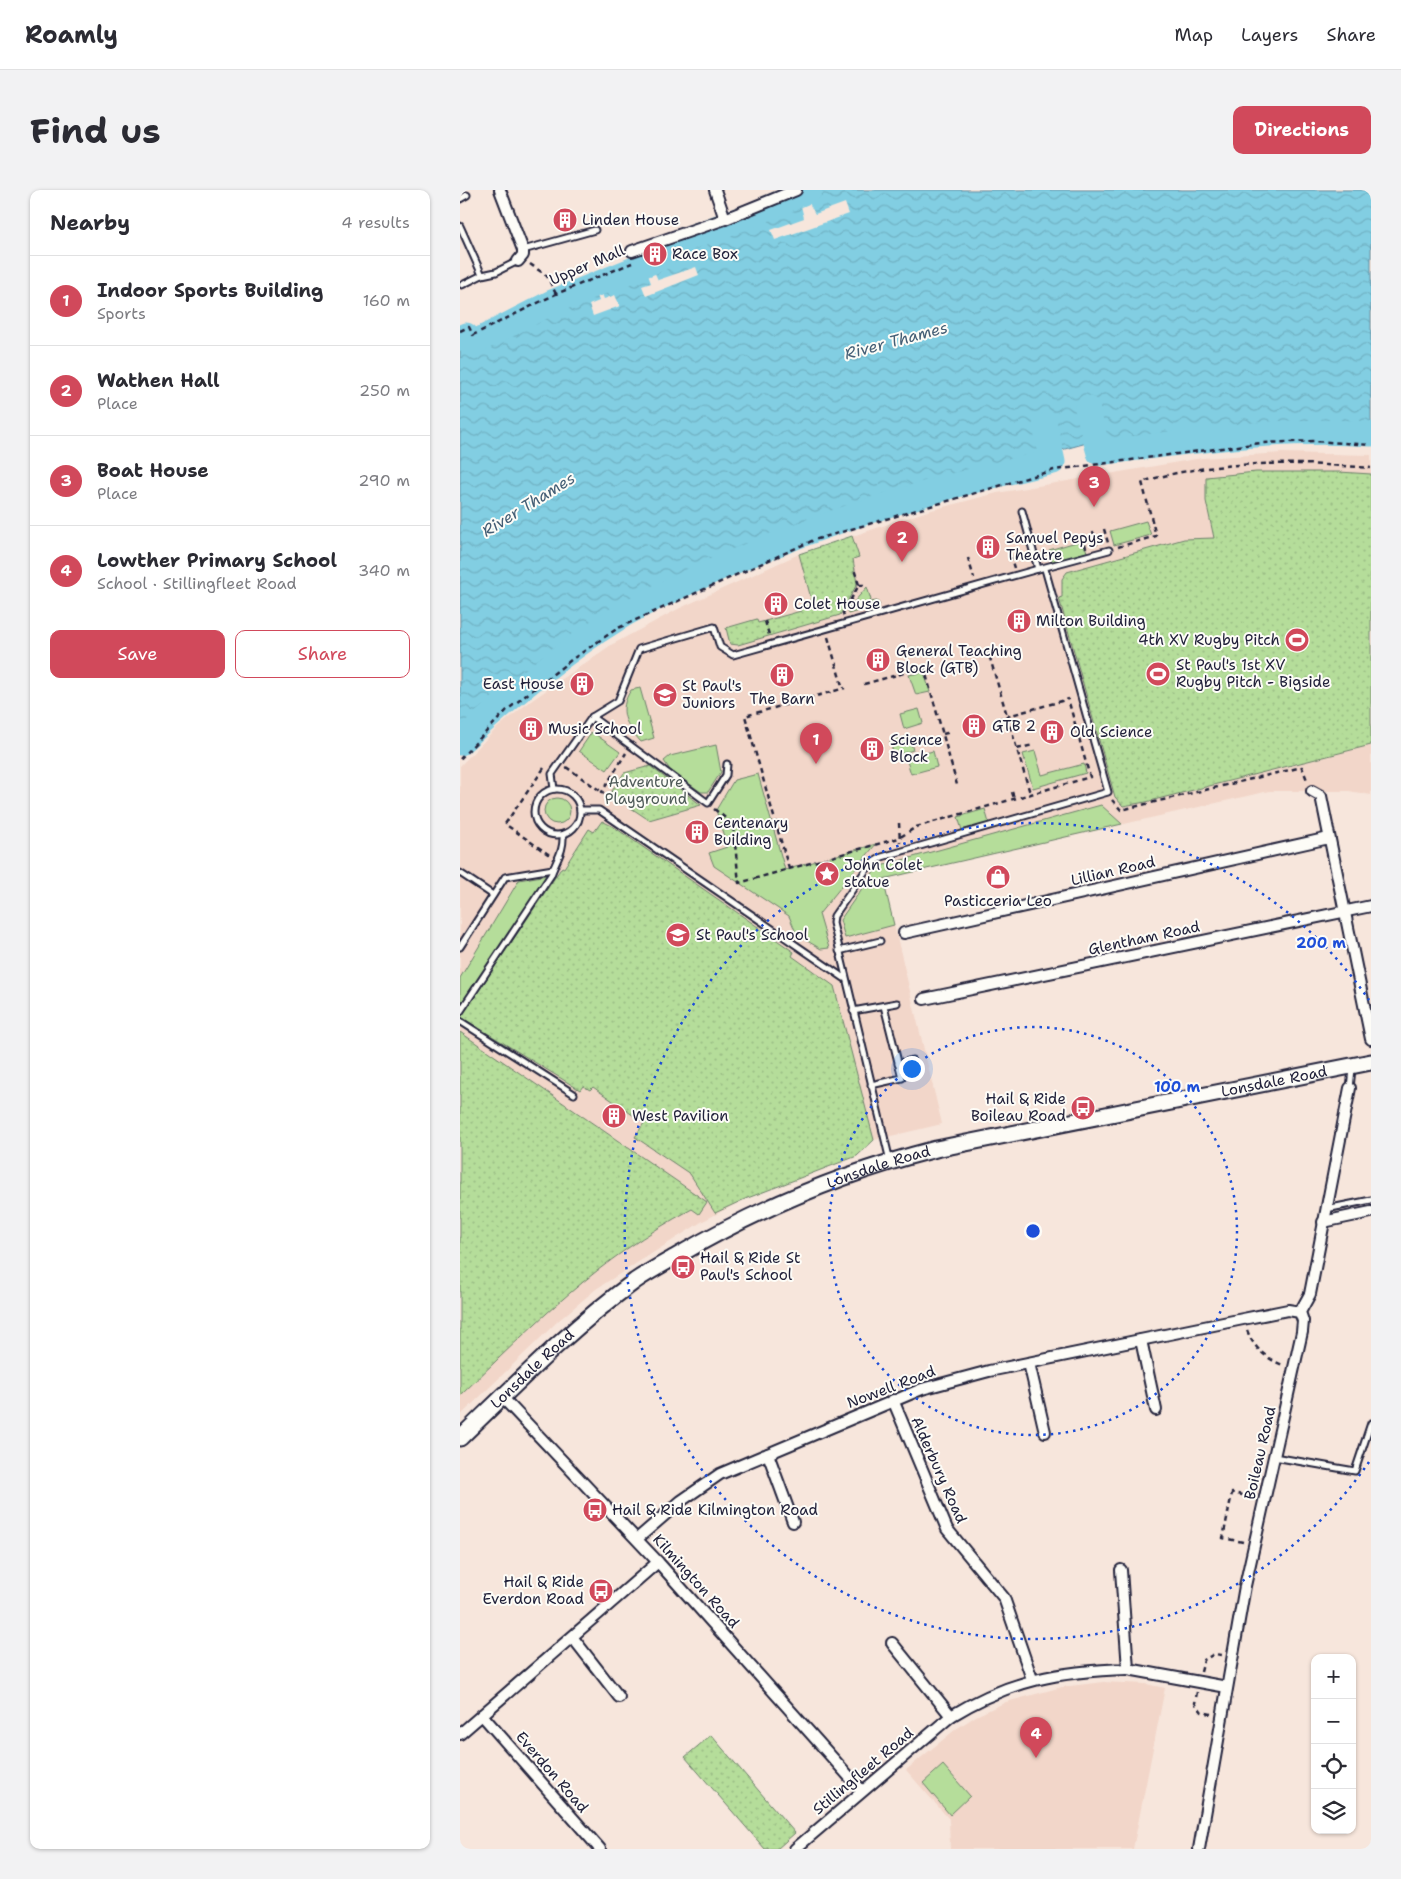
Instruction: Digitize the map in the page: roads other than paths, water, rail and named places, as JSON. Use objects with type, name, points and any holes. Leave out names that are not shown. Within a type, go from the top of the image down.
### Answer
[{"type":"main road","name":"Lonsdale Road","points":[[460,1438],[587,1318],[637,1280],[714,1234],[797,1197],[890,1161],[936,1149],[1371,1062]]},
{"type":"street","points":[[500,190],[520,256]]},
{"type":"street","points":[[715,190],[725,219]]},
{"type":"street","name":"Upper Mall","points":[[632,251],[725,219],[796,190]]},
{"type":"street","points":[[1312,791],[1321,796],[1371,1039]]},
{"type":"street","name":"Lillian Road","points":[[904,933],[1329,838]]},
{"type":"street","name":"Glentham Road","points":[[924,999],[1371,906]]},
{"type":"street","name":"Boileau Road","points":[[1199,1849],[1254,1544],[1303,1322],[1300,1312],[1310,1294],[1350,1088]]},
{"type":"street","points":[[1323,1222],[1371,1212]]},
{"type":"street","name":"Nowell Road","points":[[637,1539],[681,1501],[710,1480],[893,1400],[955,1379],[1029,1363],[1288,1310],[1300,1312]]},
{"type":"street","points":[[1141,1340],[1156,1410]]},
{"type":"street","points":[[1029,1363],[1045,1432]]},
{"type":"street","name":"Kilmington Road","points":[[502,1397],[637,1539],[862,1791]]},
{"type":"street","name":"Alderbury Road","points":[[893,1400],[947,1529],[1004,1598],[1032,1679]]},
{"type":"street","points":[[768,1454],[793,1522]]},
{"type":"street","points":[[460,1734],[573,1638],[658,1562]]},
{"type":"street","points":[[1121,1570],[1128,1669]]},
{"type":"street","points":[[573,1638],[619,1697]]},
{"type":"street","points":[[892,1643],[951,1716]]},
{"type":"street","name":"Stillingfleet Road","points":[[795,1849],[951,1716],[986,1697],[1032,1679],[1078,1671],[1128,1669],[1227,1687]]},
{"type":"street","name":"Everdon Road","points":[[482,1715],[600,1849]]},
{"type":"lane","points":[[460,199],[467,195]]},
{"type":"lane","points":[[460,226],[482,274]]},
{"type":"lane","points":[[462,285],[482,274],[496,272],[520,256],[595,230]]},
{"type":"lane","points":[[1022,511],[1038,569]]},
{"type":"lane","points":[[554,789],[552,774],[592,717],[618,701],[639,648],[714,627],[720,647],[733,655],[1110,550]]},
{"type":"lane","points":[[890,1161],[844,978],[834,930],[834,916],[872,863],[882,857],[1108,792],[1045,569]]},
{"type":"lane","points":[[592,717],[708,803],[726,775],[727,764]]},
{"type":"lane","points":[[554,789],[561,789],[574,796],[580,810],[576,825],[563,834],[556,835],[542,829],[534,816],[534,809],[540,795],[554,789]]},
{"type":"lane","points":[[580,810],[600,810],[844,978]]},
{"type":"lane","points":[[460,1012],[554,869],[564,850],[563,834]]},
{"type":"lane","points":[[460,948],[505,877],[554,869]]},
{"type":"lane","points":[[460,873],[493,895]]},
{"type":"lane","points":[[839,951],[880,941]]},
{"type":"lane","points":[[853,1011],[897,1003]]},
{"type":"lane","points":[[871,1084],[902,1078],[884,1006]]},
{"type":"lane","points":[[460,1021],[574,1094]]},
{"type":"lane","points":[[898,1064],[912,1060]]},
{"type":"lane","name":"Boileau Road","points":[[1350,1088],[1352,1066]]},
{"type":"lane","points":[[1326,1209],[1371,1200]]},
{"type":"lane","points":[[1274,1457],[1356,1471],[1371,1423]]},
{"type":"water","name":"River Thames","points":[[810,190],[1371,190],[1371,434],[1304,432],[1269,434],[1201,440],[1099,453],[1094,441],[1054,452],[1053,462],[926,493],[844,519],[722,567],[669,591],[617,619],[555,662],[516,693],[460,743],[460,338],[466,335],[472,344],[552,302],[664,257],[661,248],[751,215]]},
{"type":"waterway","points":[[460,338],[466,335],[471,344],[552,302],[664,257],[661,248],[751,215],[810,190]]},
{"type":"waterway","points":[[1087,408],[1099,453],[1200,440],[1269,434],[1303,432],[1371,434]]},
{"type":"waterway","points":[[460,743],[516,693],[575,647],[617,619],[669,592],[762,550],[844,519],[926,493],[1053,462],[1045,426]]},
{"type":"place","name":"Linden House","points":[[565,220]]},
{"type":"place","name":"Race Box","points":[[655,254]]},
{"type":"place","name":"Boat House","points":[[1094,507]]},
{"type":"place","name":"Samuel Pepys Theatre","points":[[988,547]]},
{"type":"place","name":"Wathen Hall","points":[[902,562]]},
{"type":"place","name":"Colet House","points":[[776,604]]},
{"type":"place","name":"Milton Building","points":[[1019,621]]},
{"type":"place","name":"4th XV Rugby Pitch","points":[[1297,640]]},
{"type":"place","name":"General Teaching Block (GTB)","points":[[878,660]]},
{"type":"place","name":"St Paul's 1st XV Rugby Pitch - Bigside","points":[[1158,674]]},
{"type":"place","name":"The Barn","points":[[782,675]]},
{"type":"place","name":"East House","points":[[582,684]]},
{"type":"place","name":"St Paul's Juniors","points":[[665,695]]},
{"type":"place","name":"GTB 2","points":[[974,726]]},
{"type":"place","name":"Music School","points":[[531,729]]},
{"type":"place","name":"Old Science","points":[[1052,732]]},
{"type":"place","name":"Science Block","points":[[872,749]]},
{"type":"place","name":"Indoor Sports Building","points":[[816,764]]},
{"type":"place","name":"Centenary Building","points":[[697,832]]},
{"type":"place","name":"John Colet statue","points":[[827,874]]},
{"type":"place","name":"Pasticceria Leo","points":[[998,877]]},
{"type":"place","name":"St Paul's School","points":[[678,935]]},
{"type":"place","name":"Hail & Ride Boileau Road","points":[[1083,1108]]},
{"type":"place","name":"West Pavilion","points":[[614,1116]]},
{"type":"place","name":"Hail & Ride St Paul's School","points":[[683,1267]]},
{"type":"place","name":"Hail & Ride Kilmington Road","points":[[595,1510]]},
{"type":"place","name":"Hail & Ride Everdon Road","points":[[601,1591]]},
{"type":"place","name":"Lowther Primary School","points":[[1036,1758]]},
{"type":"park label","name":"Adventure Playground","points":[[646,790]]}]
